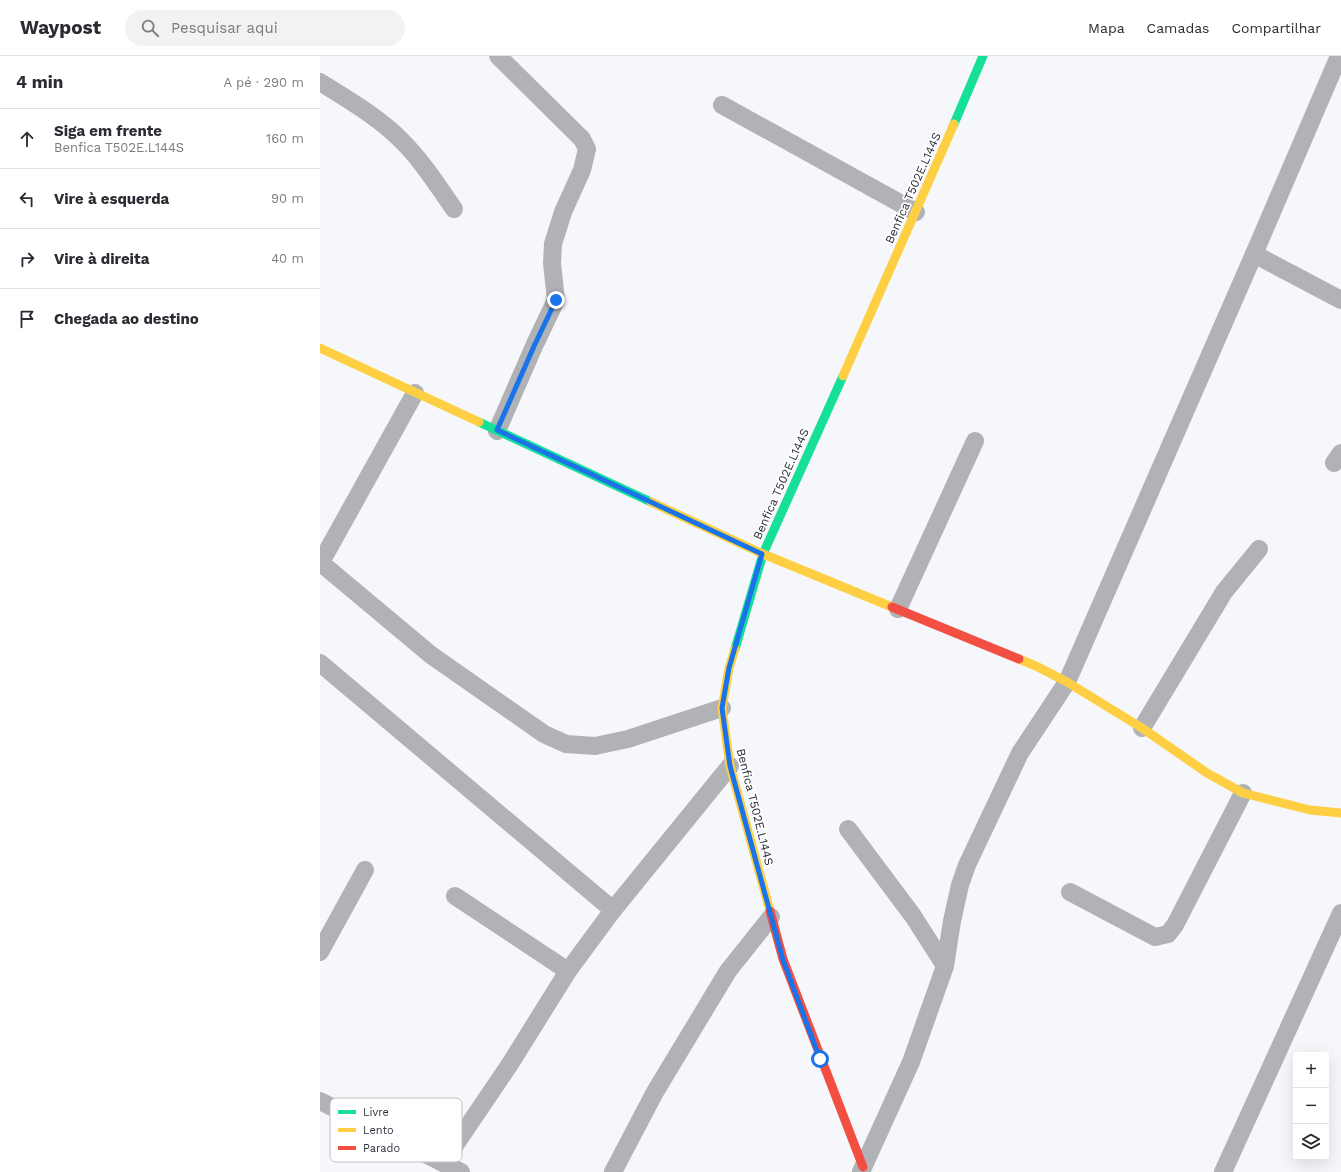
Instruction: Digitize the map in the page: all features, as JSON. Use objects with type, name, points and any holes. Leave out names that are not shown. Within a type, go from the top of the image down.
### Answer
[{"type":"street","points":[[497,430],[556,300],[552,263],[553,244],[563,212],[582,170],[587,149],[582,139],[498,56]]},
{"type":"street","name":"Benfica T502E.L144S","points":[[862,1170],[783,960],[730,766],[722,708],[729,668],[762,554],[916,212],[983,56]]},
{"type":"street","points":[[862,1170],[911,1062],[945,966],[952,921],[960,885],[967,865],[1020,754],[1067,682],[1339,56]]},
{"type":"street","points":[[320,82],[379,122],[402,140],[454,209]]},
{"type":"street","points":[[722,105],[916,212]]},
{"type":"street","points":[[1254,254],[1341,300]]},
{"type":"street","points":[[320,348],[762,554],[1036,666],[1067,682],[1142,728],[1207,773],[1243,793],[1310,810],[1341,813]]},
{"type":"street","points":[[415,393],[320,564],[431,655],[544,734],[566,744],[595,746],[628,739],[722,708]]},
{"type":"street","points":[[898,609],[975,441]]},
{"type":"street","points":[[1142,728],[1224,592],[1260,549]]},
{"type":"street","points":[[320,663],[613,910]]},
{"type":"street","points":[[462,1135],[510,1064],[568,971],[613,910],[730,766]]},
{"type":"street","points":[[1070,892],[1155,937],[1168,934],[1176,925],[1243,793]]},
{"type":"street","points":[[848,829],[913,916],[945,966]]},
{"type":"street","points":[[320,952],[365,870]]},
{"type":"street","points":[[455,896],[568,971]]},
{"type":"street","points":[[1223,1172],[1341,913]]},
{"type":"street","points":[[613,1172],[655,1092],[728,971],[772,917]]},
{"type":"street","points":[[320,1101],[330,1106]]},
{"type":"street","points":[[443,1163],[462,1172]]},
{"type":"traffic: fast","points":[[954,124],[983,56]]},
{"type":"traffic: fast","points":[[735,649],[763,554],[843,376]]},
{"type":"traffic: fast","points":[[479,422],[651,502]]},
{"type":"traffic: slow","points":[[843,376],[954,124]]},
{"type":"traffic: slow","points":[[320,348],[479,422]]},
{"type":"traffic: slow","points":[[651,502],[763,554],[892,607]]},
{"type":"traffic: slow","points":[[735,649],[729,668],[722,708],[730,766],[770,911]]},
{"type":"traffic: slow","points":[[1019,659],[1067,682],[1142,728],[1207,773],[1243,793],[1310,810],[1341,813]]},
{"type":"traffic: jam","points":[[892,607],[1019,659]]},
{"type":"traffic: jam","points":[[770,911],[783,959],[863,1167]]},
{"type":"route","points":[[556,300],[497,430],[762,554],[729,668],[722,708],[730,766],[783,960],[820,1059]]}]
